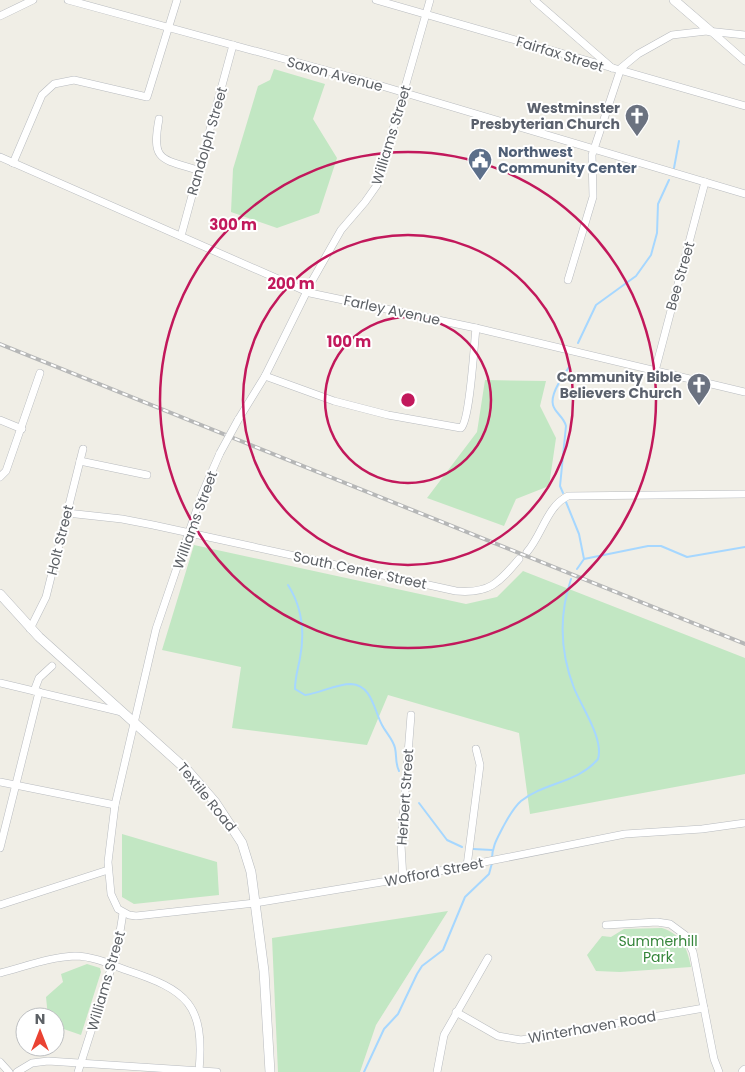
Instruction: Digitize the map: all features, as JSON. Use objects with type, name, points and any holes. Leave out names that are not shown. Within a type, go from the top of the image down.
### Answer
[{"type":"street","points":[[0,16],[33,0]]},
{"type":"street","name":"Saxon Avenue","points":[[68,0],[404,93],[745,194]]},
{"type":"street","points":[[13,163],[42,95],[54,84],[74,80],[147,97],[177,0]]},
{"type":"street","name":"Fairfax Street","points":[[376,0],[616,71],[745,106]]},
{"type":"street","points":[[397,0],[407,9]]},
{"type":"street","name":"Williams Street","points":[[78,1072],[120,936],[123,913],[112,900],[108,870],[114,805],[156,629],[220,453],[265,376],[307,291],[344,225],[366,202],[376,185],[430,0]]},
{"type":"street","points":[[534,0],[616,71]]},
{"type":"street","points":[[674,0],[745,61]]},
{"type":"street","points":[[568,280],[593,197],[592,157],[616,71],[638,54],[663,39],[684,32],[710,31],[745,35]]},
{"type":"street","name":"Randolph Street","points":[[181,236],[233,45]]},
{"type":"street","points":[[159,119],[155,140],[157,152],[164,160],[198,170]]},
{"type":"street","name":"Farley Avenue","points":[[0,157],[307,291],[476,328],[745,392]]},
{"type":"street","name":"Bee Street","points":[[655,370],[704,182]]},
{"type":"street","points":[[265,376],[334,401],[461,428],[465,423],[470,391],[476,328]]},
{"type":"street","points":[[0,477],[6,471],[40,374]]},
{"type":"street","points":[[0,420],[22,429]]},
{"type":"street","name":"Holt Street","points":[[30,628],[46,597],[83,449]]},
{"type":"street","points":[[80,461],[147,475]]},
{"type":"street","points":[[527,552],[539,536],[555,505],[564,498],[573,495],[745,494]]},
{"type":"street","name":"South Center Street","points":[[67,513],[122,519],[466,592],[477,592],[493,586],[520,560]]},
{"type":"street","name":"Textile Road","points":[[0,594],[30,628],[188,771],[234,829],[246,850],[255,903],[268,1006],[270,1072]]},
{"type":"street","points":[[0,848],[2,829],[15,784],[39,678],[52,666]]},
{"type":"street","points":[[0,683],[122,712]]},
{"type":"street","name":"Herbert Street","points":[[403,878],[401,845],[411,715]]},
{"type":"street","points":[[468,866],[480,765],[476,749]]},
{"type":"street","points":[[0,782],[114,805]]},
{"type":"street","name":"Wofford Street","points":[[123,913],[136,916],[255,903],[468,866],[625,834],[702,829],[745,823]]},
{"type":"street","points":[[0,905],[108,870]]},
{"type":"street","points":[[606,926],[656,922],[670,924],[681,930],[689,940],[694,952],[714,1059],[719,1072]]},
{"type":"street","points":[[0,973],[67,957],[86,957],[160,981],[182,997],[198,1021],[201,1031],[200,1071]]},
{"type":"street","points":[[437,1072],[444,1035],[488,958]]},
{"type":"street","name":"Winterhaven Road","points":[[456,1012],[492,1034],[521,1040],[704,1008]]},
{"type":"street","points":[[0,1062],[10,1072]]},
{"type":"street","points":[[17,1072],[25,1066],[39,1062],[217,1072]]},
{"type":"green space","points":[[274,69],[325,84],[313,119],[337,158],[319,213],[277,228],[231,212],[233,169],[258,86],[270,80]]},
{"type":"green space","points":[[485,380],[546,381],[540,406],[556,438],[549,486],[516,499],[504,526],[427,498],[477,432]]},
{"type":"green space","points":[[194,545],[466,604],[497,597],[523,571],[745,658],[745,774],[530,814],[519,733],[388,695],[367,745],[232,728],[241,667],[162,650]]},
{"type":"green space","points":[[122,834],[217,862],[219,895],[134,904],[122,897]]},
{"type":"green space","points":[[448,911],[376,1025],[360,1072],[278,1072],[272,938]]},
{"type":"green space","name":"Summerhill Park","points":[[662,928],[679,938],[688,953],[691,967],[620,972],[596,971],[587,955],[602,936],[611,937],[624,929]]},
{"type":"green space","points":[[87,964],[100,968],[101,972],[81,1035],[65,1029],[65,1007],[47,1007],[46,997],[63,982],[61,974]]},
{"type":"waterway","points":[[674,168],[679,141]]},
{"type":"waterway","points":[[578,343],[596,305],[636,276],[651,255],[657,233],[658,204],[669,180]]},
{"type":"waterway","points":[[563,493],[560,486],[566,426],[554,408],[553,395],[569,367]]},
{"type":"waterway","points":[[566,502],[579,534],[584,559],[577,569]]},
{"type":"waterway","points":[[584,559],[648,546],[661,546],[687,557],[745,547]]},
{"type":"waterway","points":[[492,859],[494,846],[499,834],[511,813],[521,801],[540,790],[581,773],[598,759],[598,742],[574,688],[566,661],[563,620],[564,606],[571,579]]},
{"type":"waterway","points":[[288,585],[299,611],[302,629],[295,689],[305,695],[345,684],[358,685],[364,689],[368,693],[382,725],[394,745],[399,771]]},
{"type":"waterway","points":[[419,803],[447,840],[462,847]]},
{"type":"waterway","points":[[473,849],[492,850]]},
{"type":"waterway","points":[[364,1072],[384,1029],[398,1014],[417,974],[422,966],[443,950],[465,897],[489,874],[492,863]]},
{"type":"railway","points":[[0,344],[745,644]]},
{"type":"place","name":"Westminster Presbyterian Church","points":[[637,137]]},
{"type":"place","name":"Northwest Community Center","points":[[480,181]]},
{"type":"place","name":"Community Bible Believers Church","points":[[699,406]]}]
